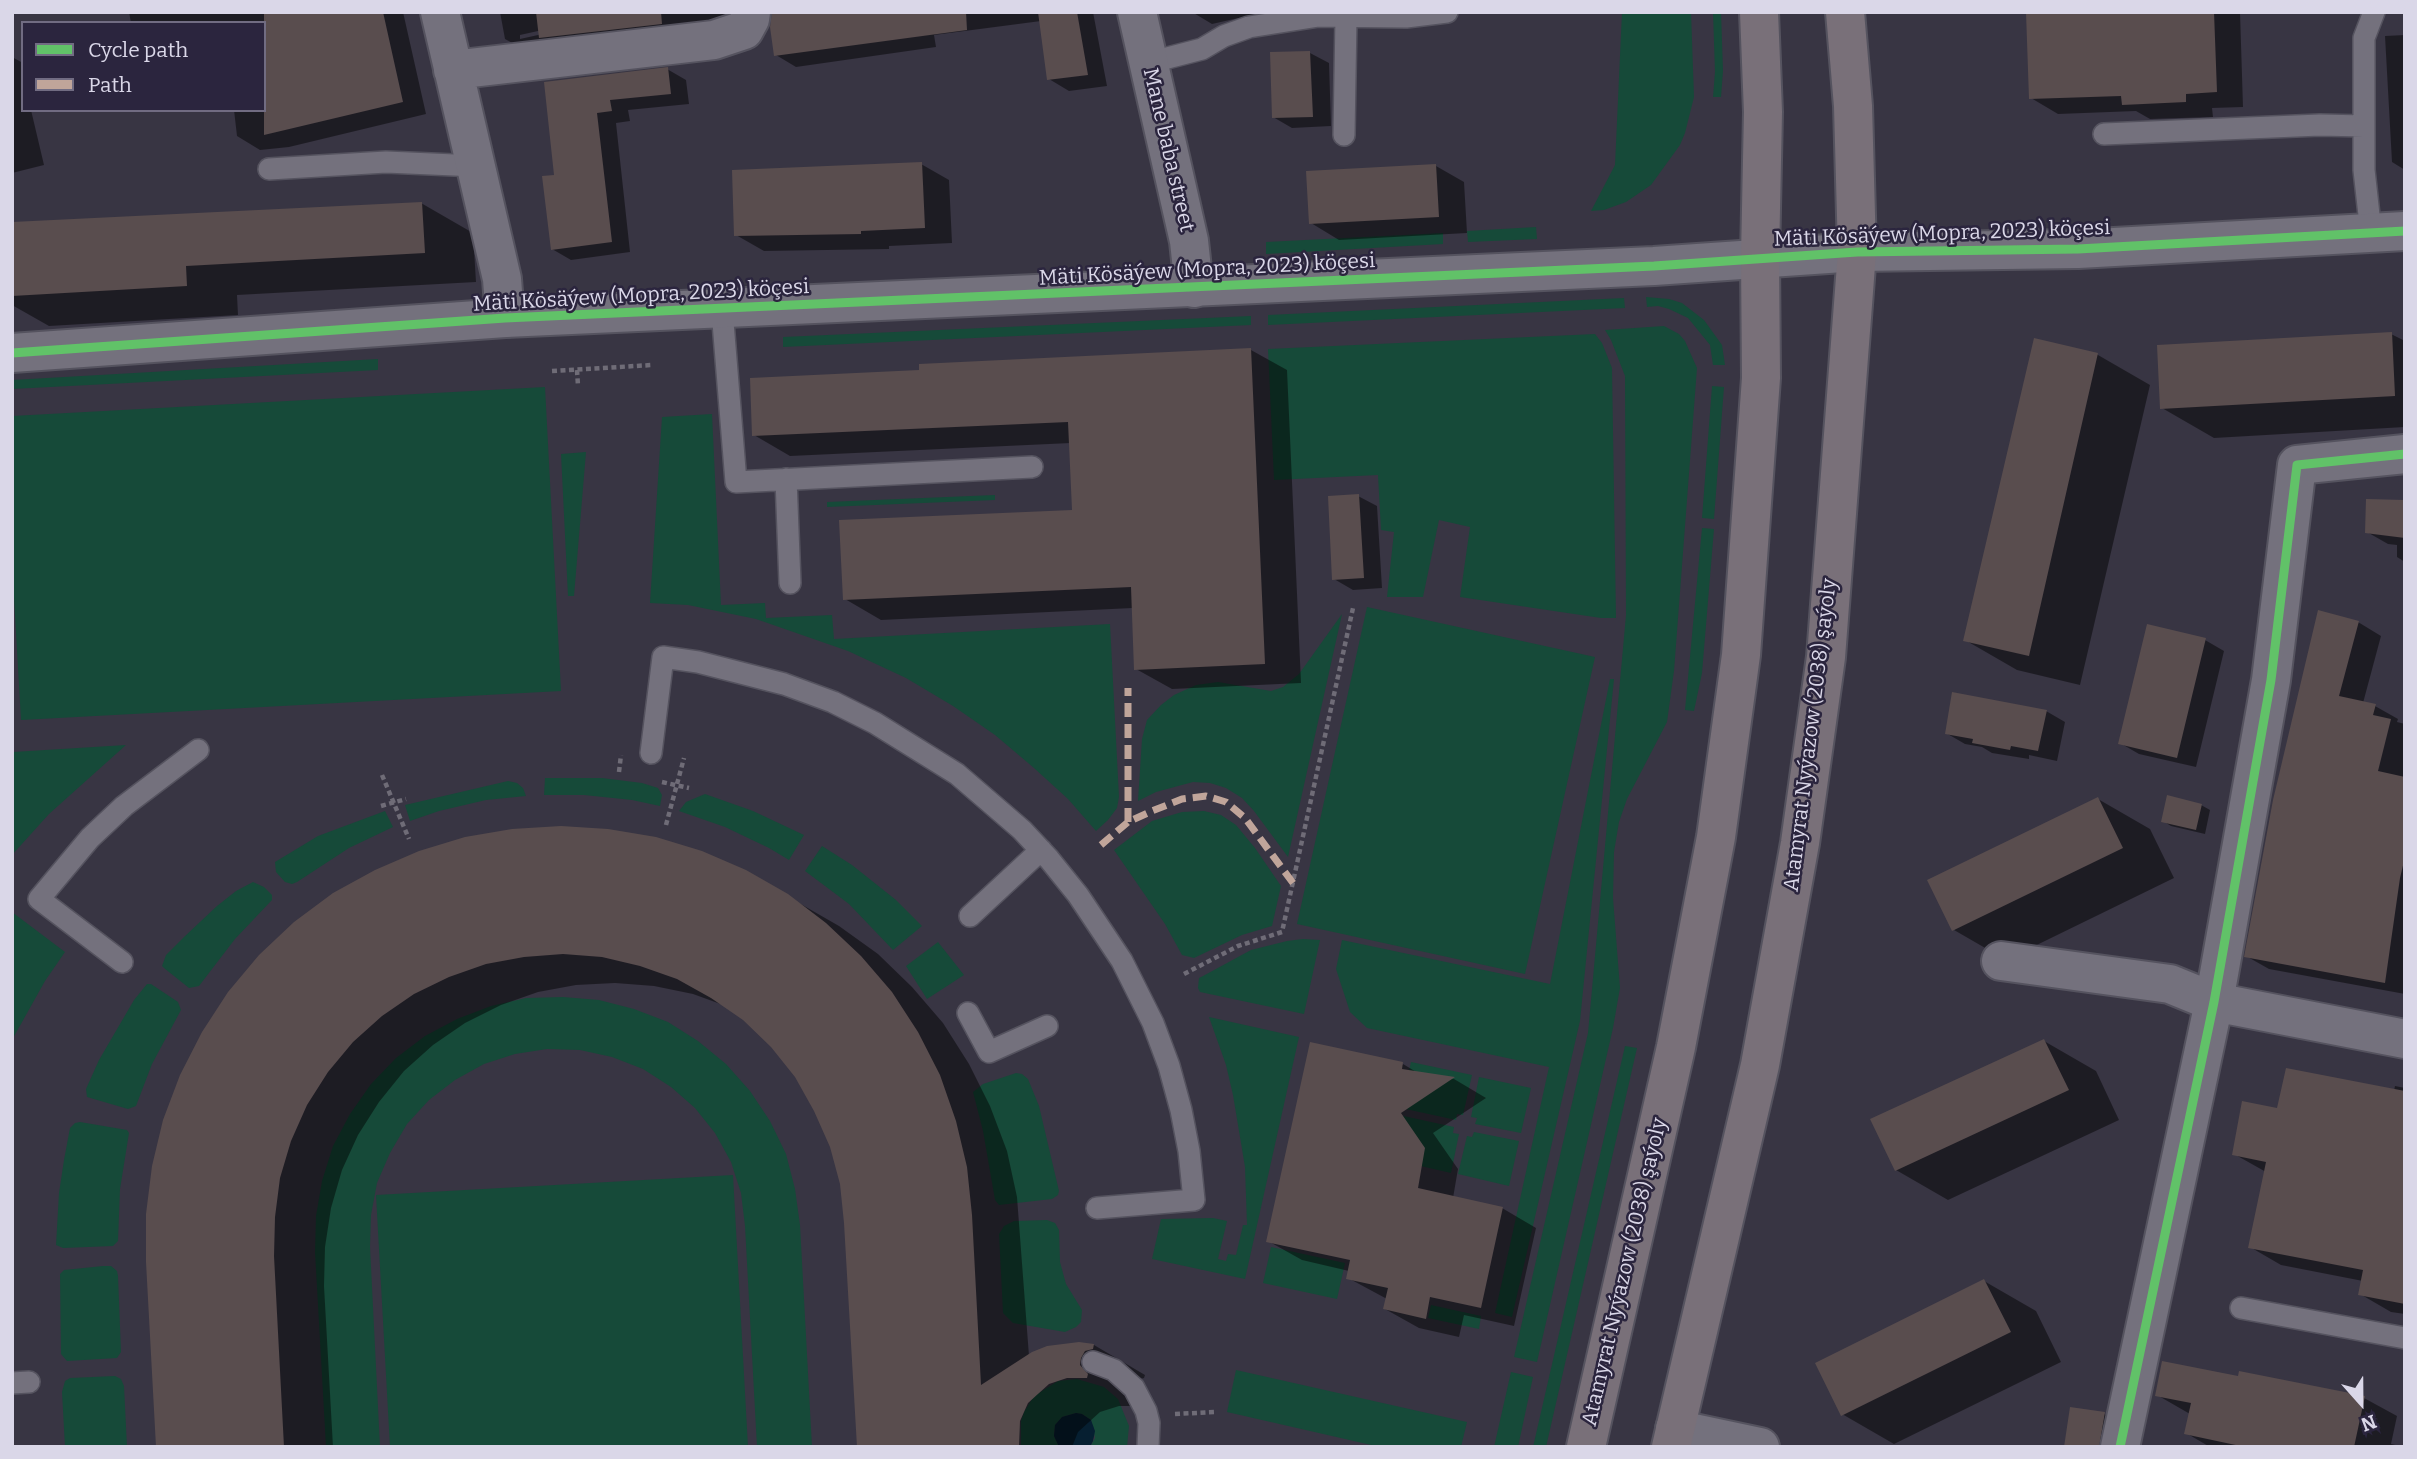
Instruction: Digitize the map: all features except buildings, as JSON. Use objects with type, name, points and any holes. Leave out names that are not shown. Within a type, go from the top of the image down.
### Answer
[{"type":"main road","name":"Atamyrat Nyýazow (2038) şaýoly","points":[[1586,1447],[1676,1047],[1717,824],[1741,655],[1761,378],[1763,111],[1759,12]]},
{"type":"main road","name":"Atamyrat Nyýazow (2038) şaýoly","points":[[1673,1438],[1760,1065],[1800,843],[1826,657],[1857,252],[1853,106],[1845,12]]},
{"type":"street","points":[[440,12],[502,279],[505,318]]},
{"type":"street","points":[[453,69],[714,40],[744,30],[751,12]]},
{"type":"street","name":"Mane baba street","points":[[1137,12],[1189,241],[1194,288]]},
{"type":"street","name":"Mäti Kösäýew (Mopra, 2023) köçesi","points":[[12,353],[505,318],[1654,266],[1857,252],[2078,249],[2388,232]]},
{"type":"street","points":[[2120,1447],[2214,1002],[2271,680],[2297,465],[2405,454]]},
{"type":"street","points":[[2001,961],[2170,984],[2214,1002],[2405,1039]]},
{"type":"street","points":[[1673,1438],[1760,1447]]},
{"type":"lane","points":[[1149,63],[1202,49],[1224,36],[1248,27],[1319,16],[1406,18],[1447,12]]},
{"type":"lane","points":[[2374,12],[2364,38],[2364,170],[2388,232]]},
{"type":"lane","points":[[1344,135],[1346,17]]},
{"type":"lane","points":[[2104,134],[2320,125],[2364,126]]},
{"type":"lane","points":[[269,169],[386,162],[477,166]]},
{"type":"lane","points":[[722,310],[736,482],[1032,467]]},
{"type":"lane","points":[[786,479],[790,583]]},
{"type":"lane","points":[[651,753],[663,657],[742,672],[834,702],[918,748],[982,794],[1041,850],[1106,934],[1139,993],[1169,1066],[1189,1151],[1194,1200],[1097,1208]]},
{"type":"lane","points":[[122,962],[39,899],[90,838],[124,806],[198,750]]},
{"type":"lane","points":[[970,916],[1041,850]]},
{"type":"lane","points":[[968,1013],[989,1052],[1047,1026]]},
{"type":"lane","points":[[2241,1308],[2405,1338]]},
{"type":"lane","points":[[1093,1362],[1114,1370],[1134,1388],[1146,1410],[1149,1423],[1148,1447]]},
{"type":"path","points":[[552,371],[652,365]]},
{"type":"path","points":[[576,369],[578,386]]},
{"type":"path","points":[[1184,974],[1238,946],[1282,932],[1353,608]]},
{"type":"path","points":[[666,825],[684,758]]},
{"type":"path","points":[[382,775],[409,839]]},
{"type":"path","points":[[662,782],[689,788]]},
{"type":"path","points":[[381,806],[406,799]]},
{"type":"path","points":[[1174,1414],[1216,1412]]},
{"type":"green space","points":[[1622,12],[1691,12],[1694,97],[1680,145],[1651,185],[1626,202],[1604,210],[1591,211],[1615,165]]},
{"type":"green space","points":[[1713,12],[1721,12],[1721,97],[1713,97]]},
{"type":"green space","points":[[1536,227],[1537,239],[1468,242],[1467,231]]},
{"type":"green space","points":[[1443,233],[1443,244],[1266,254],[1266,242]]},
{"type":"green space","points":[[1646,297],[1682,303],[1704,320],[1722,345],[1725,365],[1713,365],[1710,345],[1688,318],[1658,306],[1647,307]]},
{"type":"green space","points":[[1624,298],[1625,308],[1268,325],[1268,315]]},
{"type":"green space","points":[[1251,316],[1251,325],[783,347],[783,337]]},
{"type":"green space","points":[[1664,326],[1679,334],[1685,341],[1697,368],[1674,671],[1667,722],[1627,799],[1619,822],[1614,852],[1613,898],[1620,988],[1537,1362],[1514,1357],[1588,1033],[1626,615],[1625,376],[1605,330]]},
{"type":"green space","points":[[1595,334],[1602,343],[1612,368],[1616,618],[1460,597],[1470,527],[1439,520],[1423,597],[1387,597],[1394,532],[1381,530],[1378,475],[1274,480],[1268,349]]},
{"type":"green space","points":[[378,359],[378,370],[12,389],[12,380]]},
{"type":"green space","points":[[1712,386],[1724,387],[1714,519],[1702,518]]},
{"type":"green space","points":[[545,387],[561,691],[21,720],[12,563],[12,416]]},
{"type":"green space","points":[[712,414],[721,605],[765,603],[766,618],[832,615],[834,639],[1110,624],[1119,797],[1117,808],[1108,820],[1096,831],[1068,799],[995,735],[906,678],[848,651],[756,619],[688,605],[650,603],[662,417]]},
{"type":"green space","points":[[586,452],[574,596],[568,596],[561,454]]},
{"type":"green space","points":[[995,495],[995,500],[827,507],[827,502]]},
{"type":"green space","points":[[1702,528],[1714,529],[1702,673],[1694,711],[1685,710]]},
{"type":"green space","points":[[1367,607],[1595,657],[1525,974],[1297,924]]},
{"type":"green space","points":[[1342,614],[1288,857],[1254,811],[1242,798],[1226,788],[1193,782],[1156,792],[1138,801],[1142,739],[1147,720],[1161,705],[1174,695],[1196,685],[1218,682],[1271,691],[1283,687],[1299,674]]},
{"type":"green space","points":[[1610,679],[1614,679],[1580,1021],[1512,1317],[1495,1313],[1549,1067],[1367,1028],[1350,1012],[1336,969],[1342,940],[1550,984]]},
{"type":"green space","points":[[12,738],[13,752],[126,745],[49,814],[12,855]]},
{"type":"green space","points":[[545,778],[602,778],[642,783],[658,788],[662,795],[660,806],[584,795],[544,795]]},
{"type":"green space","points":[[508,781],[523,788],[526,796],[486,800],[410,821],[405,805]]},
{"type":"green space","points":[[705,794],[753,811],[804,835],[789,860],[725,827],[679,811],[686,802]]},
{"type":"green space","points":[[385,811],[393,827],[349,848],[297,882],[285,882],[276,872],[275,862],[318,836]]},
{"type":"green space","points":[[1204,811],[1221,815],[1236,825],[1281,886],[1272,926],[1242,935],[1194,958],[1182,955],[1165,924],[1114,850],[1152,821],[1182,812]]},
{"type":"green space","points":[[822,846],[852,865],[896,900],[922,926],[893,950],[849,904],[805,871]]},
{"type":"green space","points":[[253,882],[264,887],[272,895],[272,900],[235,939],[199,986],[189,988],[162,966],[166,955],[217,906]]},
{"type":"green space","points":[[12,912],[65,952],[45,981],[12,1040]]},
{"type":"green space","points":[[1303,939],[1320,940],[1304,1014],[1200,992],[1198,988],[1199,978],[1251,950]]},
{"type":"green space","points":[[938,942],[964,975],[927,999],[906,966]]},
{"type":"green space","points":[[147,984],[178,1002],[181,1010],[152,1064],[136,1106],[128,1109],[87,1097],[86,1089],[99,1060],[134,1000]]},
{"type":"green space","points":[[526,998],[599,1000],[668,1022],[698,1041],[726,1064],[750,1091],[770,1121],[786,1154],[800,1225],[812,1447],[757,1447],[741,1193],[731,1162],[715,1133],[695,1108],[671,1087],[643,1069],[612,1057],[580,1050],[547,1049],[515,1054],[484,1064],[455,1080],[429,1100],[407,1124],[390,1153],[377,1183],[371,1215],[370,1247],[380,1447],[326,1447],[315,1252],[316,1216],[322,1181],[333,1146],[350,1114],[371,1084],[396,1058],[425,1036],[457,1019],[491,1006]]},
{"type":"green space","points":[[1209,1017],[1299,1037],[1245,1279],[1152,1259],[1161,1219],[1213,1218],[1227,1221],[1218,1259],[1226,1261],[1228,1254],[1236,1255],[1243,1225],[1247,1225],[1245,1167],[1233,1095],[1226,1065]]},
{"type":"green space","points":[[1625,1046],[1637,1048],[1546,1447],[1533,1447]]},
{"type":"green space","points":[[1411,1062],[1472,1075],[1463,1115],[1457,1114],[1456,1120],[1401,1108]]},
{"type":"green space","points":[[1016,1073],[1028,1079],[1039,1106],[1059,1191],[1052,1199],[999,1205],[995,1200],[973,1092],[983,1084]]},
{"type":"green space","points":[[1479,1077],[1531,1088],[1521,1133],[1475,1124],[1477,1118],[1471,1117]]},
{"type":"green space","points":[[1399,1115],[1454,1127],[1453,1133],[1459,1134],[1451,1173],[1390,1159]]},
{"type":"green space","points":[[80,1122],[127,1130],[129,1133],[120,1189],[118,1241],[113,1246],[63,1248],[56,1245],[59,1193],[70,1128]]},
{"type":"green space","points":[[1474,1132],[1519,1141],[1509,1186],[1458,1174],[1467,1136],[1472,1137]]},
{"type":"green space","points":[[733,1175],[748,1447],[390,1447],[376,1195]]},
{"type":"green space","points":[[1047,1220],[1055,1223],[1059,1230],[1060,1262],[1066,1284],[1082,1310],[1081,1322],[1065,1332],[1013,1323],[1003,1313],[999,1234],[1004,1226],[1014,1221]]},
{"type":"green space","points":[[1271,1247],[1345,1263],[1337,1299],[1263,1283]]},
{"type":"green space","points":[[111,1266],[117,1271],[121,1352],[117,1358],[67,1361],[61,1354],[60,1274],[64,1270]]},
{"type":"green space","points":[[1431,1305],[1481,1316],[1479,1329],[1428,1318]]},
{"type":"green space","points":[[1236,1370],[1467,1422],[1461,1447],[1380,1447],[1227,1412]]},
{"type":"green space","points":[[1511,1372],[1533,1377],[1518,1447],[1494,1447]]},
{"type":"green space","points":[[115,1376],[121,1379],[124,1386],[127,1447],[65,1447],[62,1392],[65,1381],[70,1378]]},
{"type":"green space","points":[[1077,1379],[1104,1387],[1118,1399],[1129,1426],[1127,1447],[1090,1447],[1095,1438],[1091,1420],[1076,1413],[1062,1417],[1055,1425],[1054,1436],[1059,1447],[1021,1447],[1021,1421],[1034,1396],[1058,1381]]},
{"type":"water","points":[[1076,1413],[1091,1420],[1095,1431],[1090,1447],[1059,1447],[1054,1436],[1055,1425],[1062,1417]]},
{"type":"marked path","points":[[1128,688],[1128,822]]},
{"type":"marked path","points":[[1101,845],[1128,822],[1182,799],[1206,796],[1226,802],[1245,818],[1293,883]]},
{"type":"cycle path","points":[[12,353],[505,318],[1654,266],[1857,252],[2078,249],[2405,231]]},
{"type":"cycle path","points":[[2120,1447],[2214,1002],[2271,680],[2297,465],[2405,454]]}]
